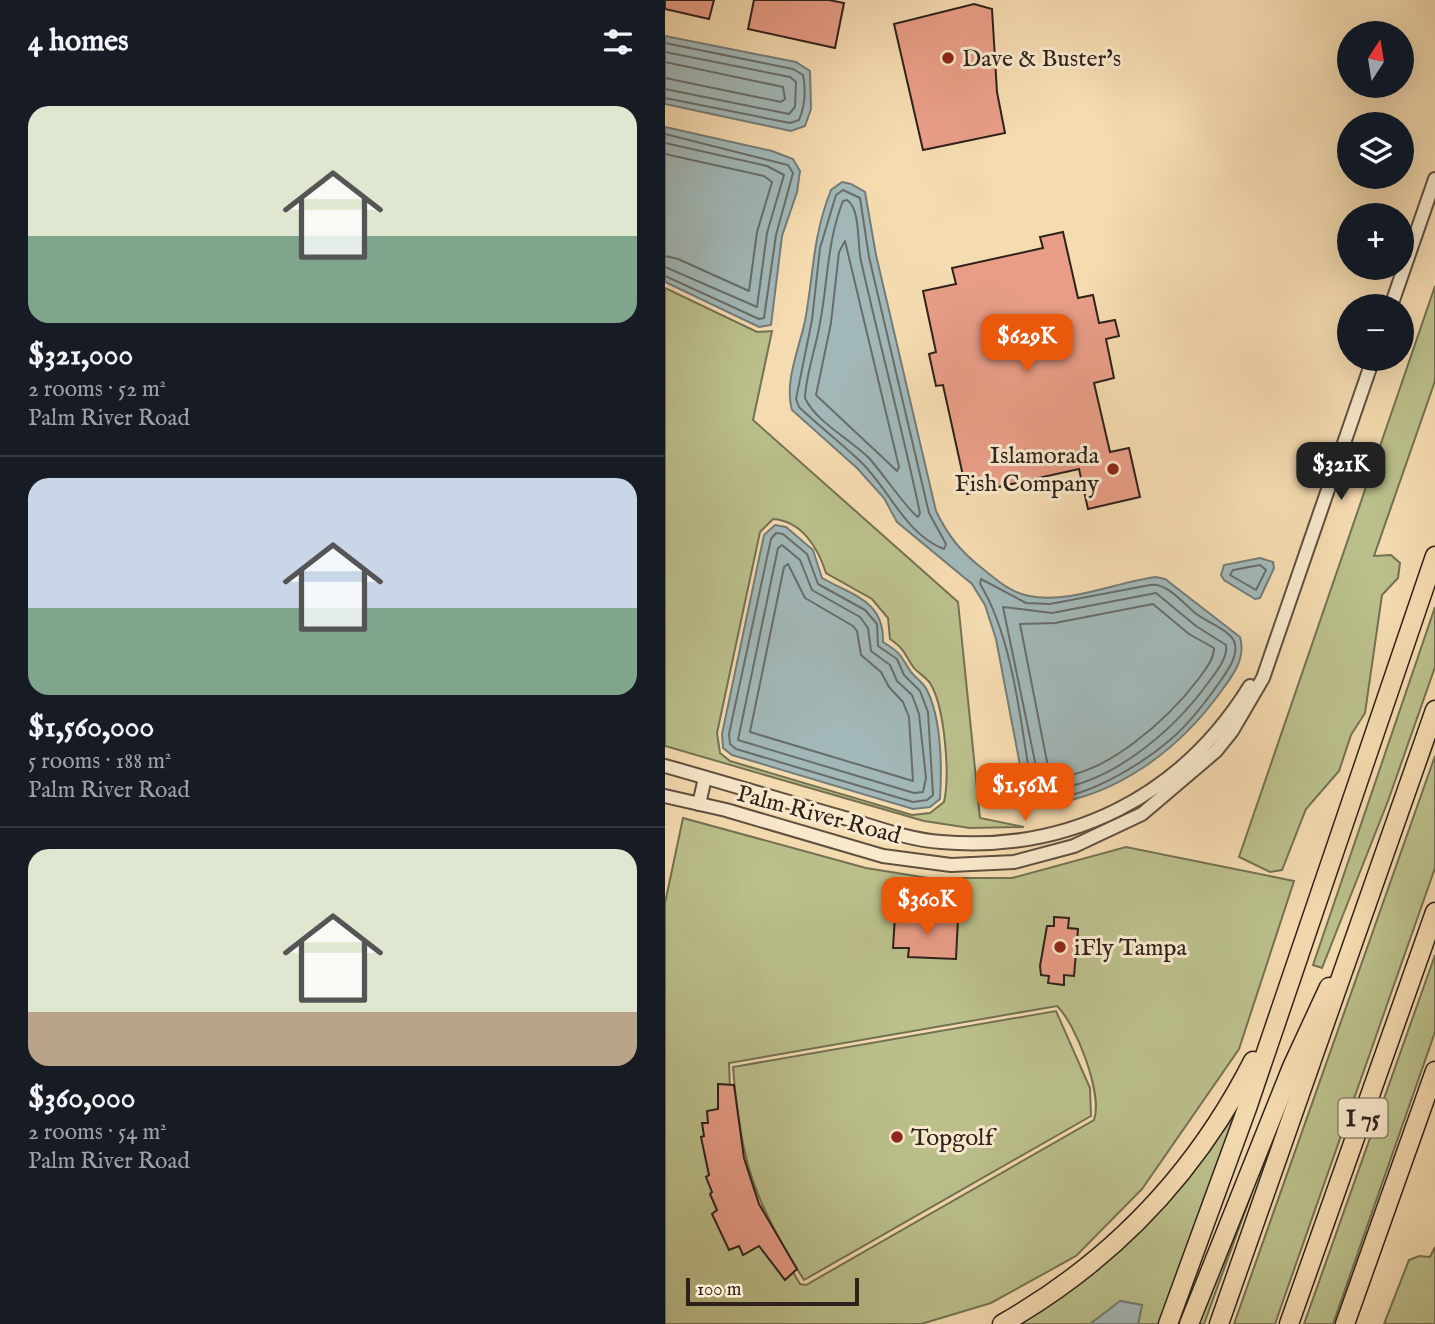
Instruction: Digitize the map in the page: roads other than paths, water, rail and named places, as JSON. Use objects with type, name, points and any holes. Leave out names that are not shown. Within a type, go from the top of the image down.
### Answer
[{"type":"highway","points":[[1168,1324],[1225,1170],[1276,1014],[1435,556]]},
{"type":"highway","name":"I 75","points":[[1219,1324],[1435,710]]},
{"type":"highway","name":"I 75","points":[[1289,1324],[1435,912]]},
{"type":"highway","points":[[1189,1324],[1313,1019],[1355,941]]},
{"type":"highway","points":[[1002,1324],[1076,1277],[1158,1200],[1225,1112],[1276,1014]]},
{"type":"highway","points":[[1345,1324],[1435,1071]]},
{"type":"street","points":[[1395,294],[1435,179]]},
{"type":"street","name":"Palm River Road","points":[[665,796],[883,856],[951,865],[1013,862],[1074,846],[1142,814],[1216,751],[1232,731],[1263,678],[1369,371]]},
{"type":"street","name":"Palm River Road","points":[[665,765],[938,842],[993,844],[1054,836],[1119,812],[1185,764],[1220,727],[1249,689],[1277,633]]},
{"type":"street","points":[[699,804],[705,778]]},
{"type":"water","points":[[665,36],[796,62],[810,71],[811,109],[805,126],[791,131],[665,104]]},
{"type":"water","points":[[665,127],[772,151],[793,159],[800,171],[797,192],[782,236],[771,325],[759,327],[665,282]]},
{"type":"water","points":[[842,182],[865,192],[876,255],[936,511],[950,536],[962,550],[1005,586],[1029,596],[1045,598],[1077,595],[1156,577],[1165,579],[1240,637],[1240,658],[1235,671],[1187,732],[1145,766],[1098,792],[1045,805],[1030,797],[1024,786],[996,639],[985,605],[972,584],[897,522],[884,498],[857,468],[792,410],[791,377],[805,321],[820,224],[831,190]]},
{"type":"water","points":[[775,525],[786,527],[813,550],[822,578],[856,595],[873,608],[882,628],[883,642],[899,654],[927,690],[936,715],[941,758],[940,799],[930,807],[913,809],[732,755],[723,748],[722,734],[764,535]]},
{"type":"water","points":[[1260,558],[1273,562],[1274,568],[1260,598],[1255,599],[1224,580],[1221,575],[1224,565]]},
{"type":"water","points":[[1120,1301],[1142,1305],[1138,1324],[1090,1324]]},
{"type":"place","name":"Dave & Buster's","points":[[948,58]]},
{"type":"place","name":"Islamorada Fish Company","points":[[1113,469]]},
{"type":"place","name":"iFly Tampa","points":[[1060,947]]},
{"type":"place","name":"Topgolf","points":[[897,1137]]}]
